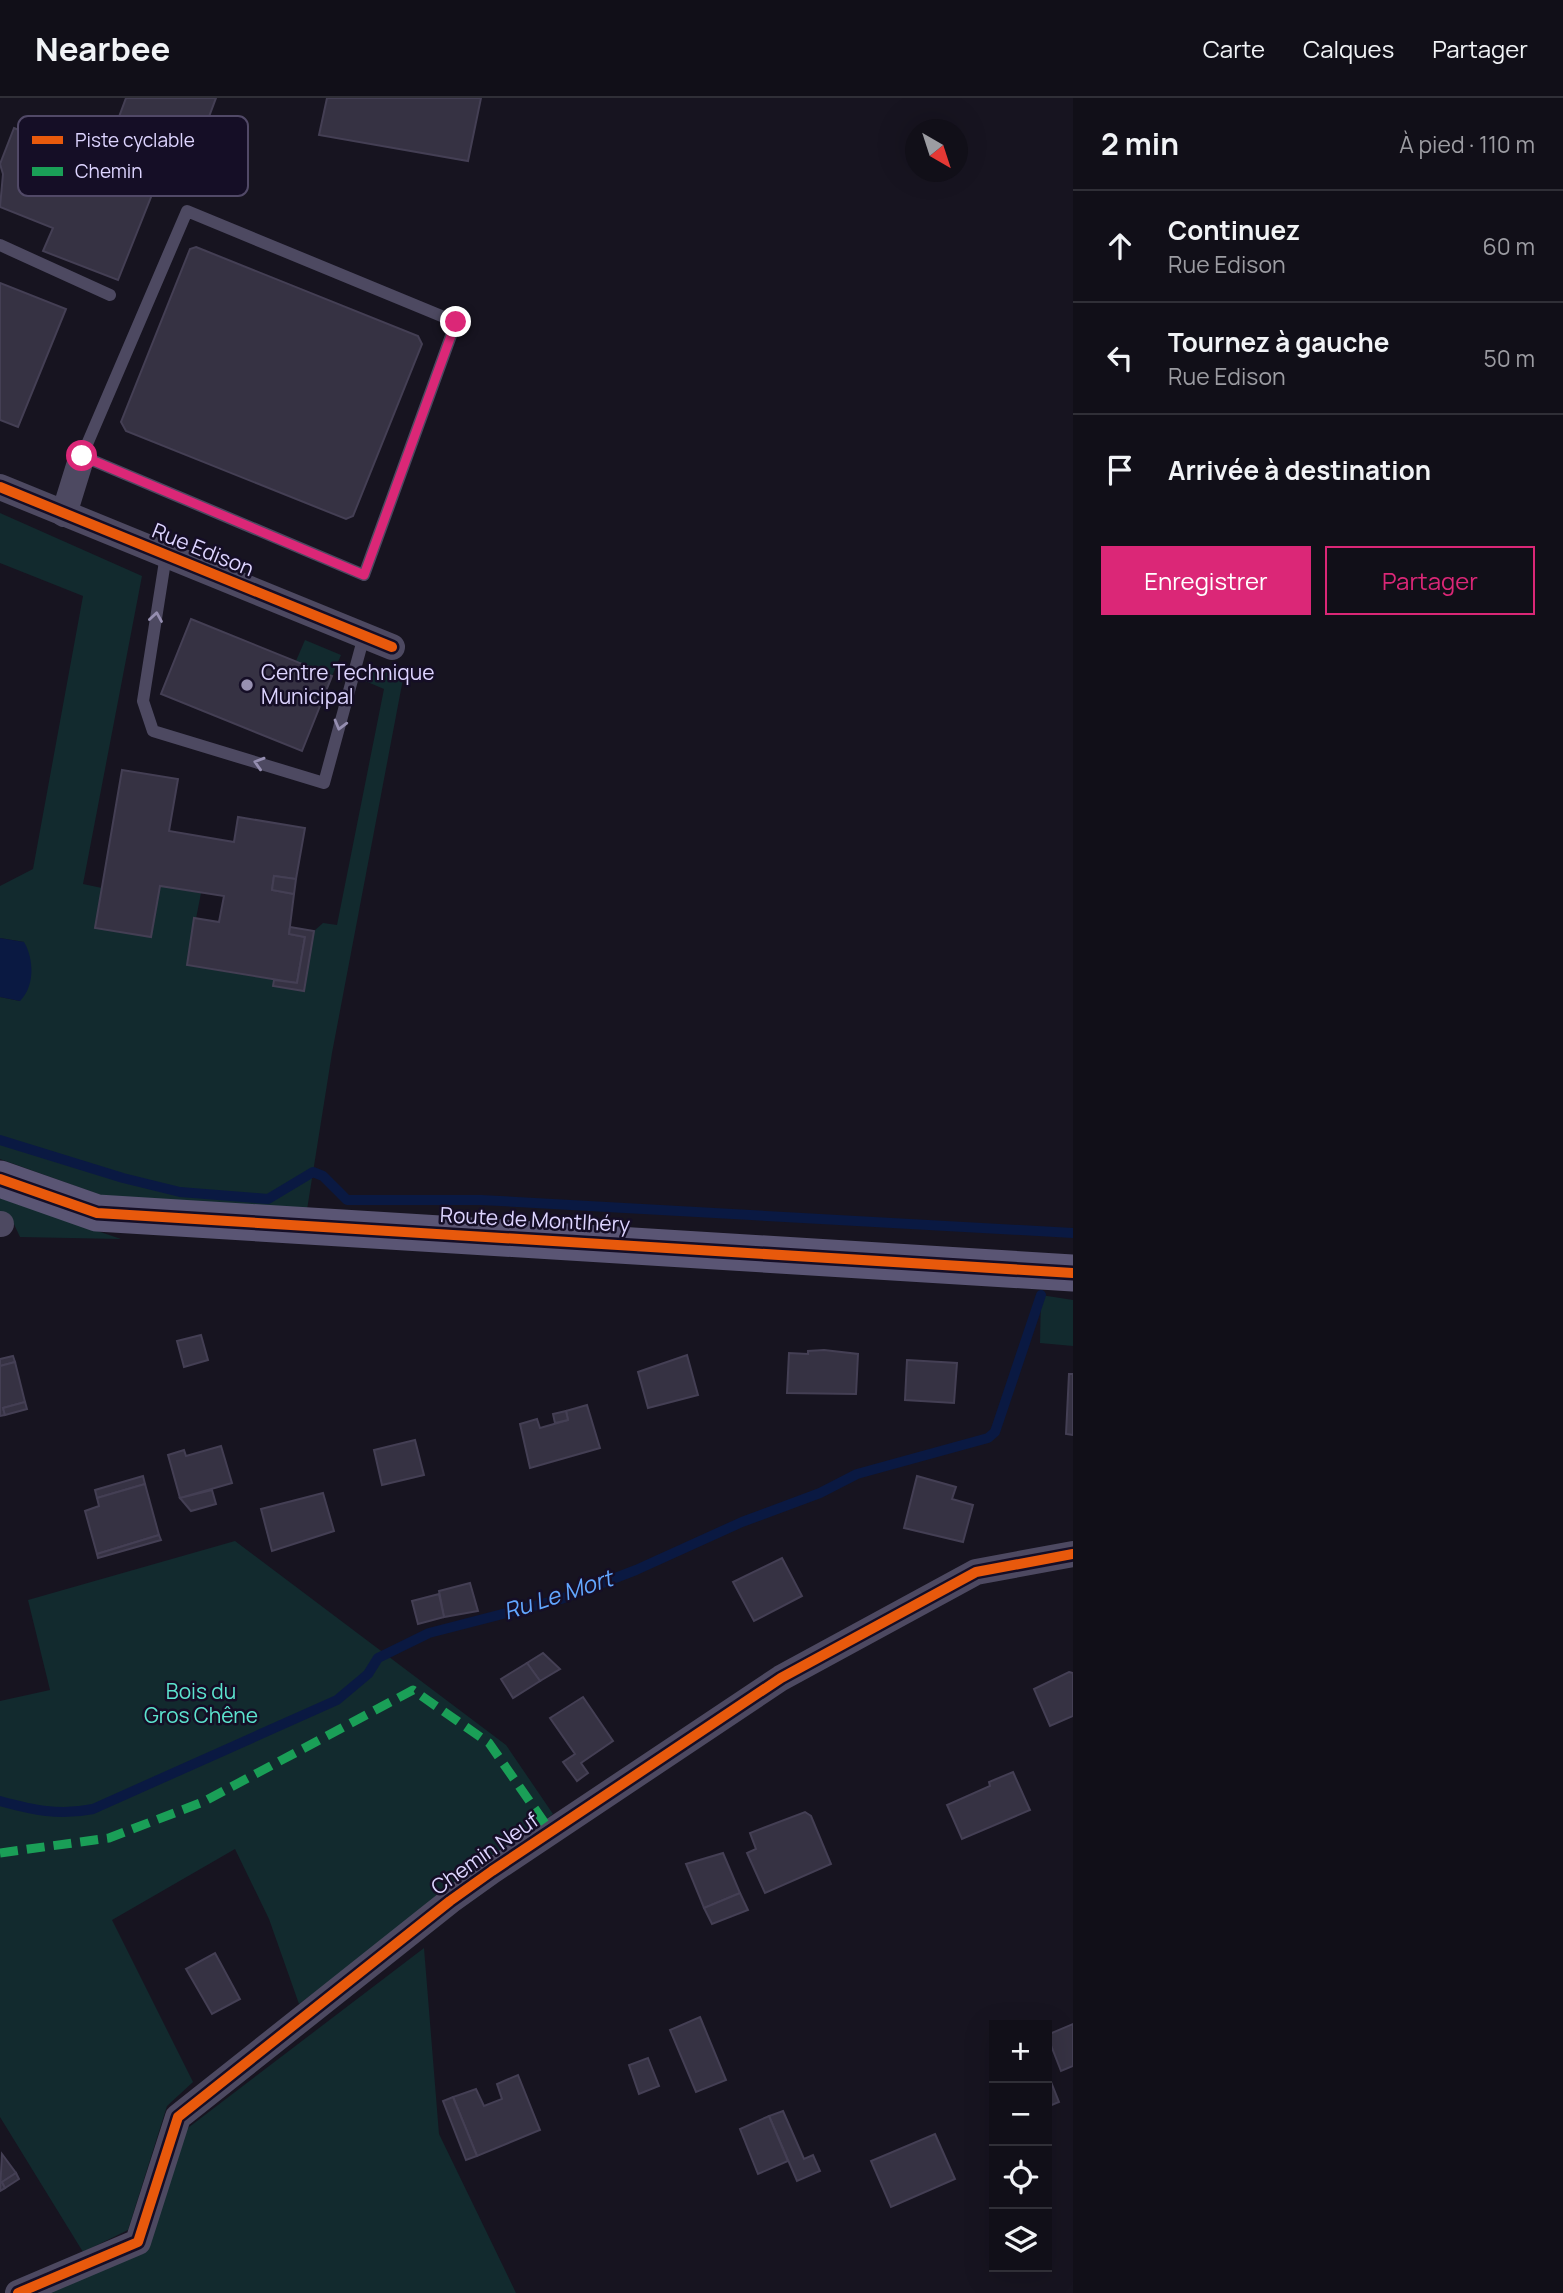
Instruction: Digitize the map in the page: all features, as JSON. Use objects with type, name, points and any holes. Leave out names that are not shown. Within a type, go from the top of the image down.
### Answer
[{"type":"main road","name":"Route de Montlhéry","points":[[0,1179],[97,1213],[1073,1273]]},
{"type":"street","name":"Rue Edison","points":[[64,514],[82,456]]},
{"type":"street","name":"Rue Edison","points":[[0,487],[392,647]]},
{"type":"street","name":"Chemin Neuf","points":[[18,2293],[138,2242],[178,2117],[481,1879],[781,1678],[976,1572],[1073,1555]]},
{"type":"lane","name":"Rue Edison","points":[[187,211],[456,322],[364,575],[82,456],[187,211]]},
{"type":"lane","points":[[0,245],[110,295]]},
{"type":"lane","points":[[166,555],[143,701],[153,731],[324,783],[364,636]]},
{"type":"green space","points":[[0,513],[142,576],[83,884],[102,888],[96,928],[151,937],[160,886],[201,893],[187,965],[274,980],[273,986],[303,990],[314,931],[323,923],[337,925],[384,689],[365,681],[371,666],[403,679],[332,1053],[306,1216],[112,1199],[0,1159],[0,997],[20,1001],[24,942],[0,938],[0,886],[33,869],[83,596],[0,563]]},
{"type":"green space","points":[[305,640],[341,655],[332,676],[296,661]]},
{"type":"green space","points":[[0,1198],[121,1239],[20,1237],[13,1222],[0,1214]]},
{"type":"green space","points":[[1041,1295],[1073,1300],[1073,1346],[1040,1343]]},
{"type":"green space","name":"Bois du Gros Chêne","points":[[235,1541],[506,1745],[553,1814],[299,2004],[269,1919],[235,1849],[112,1920],[193,2082],[167,2106],[128,2230],[83,2252],[0,2117],[0,1701],[50,1690],[28,1600]]},
{"type":"green space","points":[[424,1948],[439,2134],[516,2293],[40,2293],[142,2247],[180,2134]]},
{"type":"water","points":[[0,938],[24,942],[30,956],[30,980],[20,1001],[0,997]]},
{"type":"building","points":[[126,98],[216,98],[209,116],[119,116]]},
{"type":"building","points":[[327,98],[481,98],[468,161],[319,135]]},
{"type":"building","points":[[14,128],[18,130],[18,196],[151,196],[118,280],[43,251],[53,228],[0,207],[3,174],[0,164]]},
{"type":"building","points":[[196,247],[418,336],[422,344],[353,516],[346,519],[126,431],[121,422],[190,249]]},
{"type":"building","points":[[0,283],[66,309],[18,427],[0,420]]},
{"type":"building","name":"Centre Technique Municipal","points":[[191,619],[332,676],[302,751],[161,694]]},
{"type":"building","points":[[122,770],[178,779],[169,831],[234,842],[238,817],[305,828],[296,879],[274,876],[272,890],[294,894],[289,934],[305,937],[297,983],[187,965],[194,918],[219,922],[224,896],[160,886],[151,937],[95,928]]},
{"type":"building","points":[[274,876],[296,879],[294,894],[272,890]]},
{"type":"building","points":[[290,927],[314,931],[304,991],[273,986],[274,980],[297,983],[305,937],[289,934]]},
{"type":"building","points":[[201,1335],[208,1360],[184,1367],[177,1341]]},
{"type":"building","points":[[808,1351],[858,1354],[856,1394],[787,1393],[789,1353],[808,1354]]},
{"type":"building","points":[[687,1355],[698,1395],[648,1408],[638,1372]]},
{"type":"building","points":[[13,1356],[15,1362],[0,1366],[0,1359]]},
{"type":"building","points":[[907,1360],[957,1363],[954,1403],[905,1400]]},
{"type":"building","points":[[15,1362],[25,1402],[3,1408],[5,1415],[0,1416],[0,1366]]},
{"type":"building","points":[[1069,1374],[1073,1374],[1073,1435],[1066,1434]]},
{"type":"building","points":[[25,1402],[27,1409],[5,1415],[3,1408]]},
{"type":"building","points":[[587,1405],[600,1448],[530,1468],[520,1424],[537,1419],[540,1428],[568,1420],[566,1411]]},
{"type":"building","points":[[566,1411],[568,1420],[555,1423],[553,1414]]},
{"type":"building","points":[[415,1440],[424,1475],[382,1485],[374,1450]]},
{"type":"building","points":[[221,1446],[232,1483],[180,1498],[168,1455],[184,1450],[186,1456]]},
{"type":"building","points":[[143,1476],[145,1484],[97,1498],[95,1490]]},
{"type":"building","points":[[917,1476],[956,1487],[952,1499],[973,1505],[963,1542],[904,1528]]},
{"type":"building","points":[[145,1484],[159,1535],[97,1554],[85,1511],[99,1506],[97,1498]]},
{"type":"building","points":[[212,1490],[216,1504],[191,1511],[180,1498]]},
{"type":"building","points":[[323,1493],[334,1531],[272,1551],[261,1509]]},
{"type":"building","points":[[159,1535],[161,1540],[98,1558],[97,1554]]},
{"type":"building","points":[[782,1558],[802,1596],[754,1621],[733,1582]]},
{"type":"building","points":[[470,1583],[478,1611],[444,1617],[439,1591]]},
{"type":"building","points":[[439,1594],[444,1617],[418,1624],[412,1601]]},
{"type":"building","points":[[543,1653],[560,1669],[540,1681],[527,1663]]},
{"type":"building","points":[[527,1663],[540,1681],[513,1698],[501,1679]]},
{"type":"building","points":[[1069,1672],[1073,1673],[1073,1716],[1050,1726],[1034,1689]]},
{"type":"building","points":[[583,1697],[613,1741],[581,1763],[588,1773],[577,1781],[563,1762],[575,1754],[550,1718]]},
{"type":"building","points":[[1013,1772],[1030,1810],[962,1839],[947,1805],[990,1786],[989,1782]]},
{"type":"building","points":[[805,1812],[811,1816],[831,1864],[765,1893],[747,1853],[756,1849],[750,1833]]},
{"type":"building","points":[[723,1853],[740,1893],[704,1908],[686,1864]]},
{"type":"building","points":[[740,1893],[748,1910],[712,1924],[704,1908]]},
{"type":"building","points":[[215,1953],[240,1999],[212,2014],[186,1969]]},
{"type":"building","points":[[700,2017],[726,2080],[696,2092],[670,2030]]},
{"type":"building","points":[[1073,2024],[1073,2066],[1061,2071],[1052,2048],[1052,2033]]},
{"type":"building","points":[[648,2058],[659,2086],[639,2094],[629,2065]]},
{"type":"building","points":[[518,2075],[540,2130],[477,2156],[453,2097],[476,2089],[484,2106],[502,2099],[497,2084]]},
{"type":"building","points":[[1052,2084],[1059,2102],[1052,2105]]},
{"type":"building","points":[[453,2097],[477,2156],[466,2160],[443,2101]]},
{"type":"building","points":[[783,2111],[804,2159],[813,2155],[820,2171],[797,2181],[769,2116]]},
{"type":"building","points":[[769,2116],[788,2161],[758,2174],[740,2129]]},
{"type":"building","points":[[935,2134],[955,2179],[891,2207],[871,2161]]},
{"type":"building","points":[[2,2154],[16,2173],[2,2182],[5,2188],[0,2191]]},
{"type":"building","points":[[16,2173],[19,2179],[5,2188],[2,2182]]},
{"type":"waterway","points":[[0,1140],[123,1178],[180,1192],[268,1199],[313,1172],[323,1176],[347,1200],[481,1200],[1073,1233]]},
{"type":"waterway","name":"Ru Le Mort","points":[[0,1801],[46,1811],[93,1809],[337,1700],[368,1674],[378,1658],[429,1633],[561,1599],[636,1570],[742,1522],[820,1493],[857,1474],[988,1438],[995,1432],[1041,1295]]},
{"type":"marked path","points":[[0,1853],[109,1838],[203,1802],[413,1690],[489,1743],[551,1832]]},
{"type":"cycle path","points":[[0,487],[392,647]]},
{"type":"cycle path","points":[[0,1179],[97,1213],[1073,1273]]},
{"type":"cycle path","points":[[18,2293],[138,2242],[178,2117],[450,1901],[492,1871],[781,1678],[976,1572],[1073,1554]]},
{"type":"place","name":"Centre Technique Municipal","points":[[247,685]]},
{"type":"route","points":[[82,456],[364,575],[456,322]]}]
